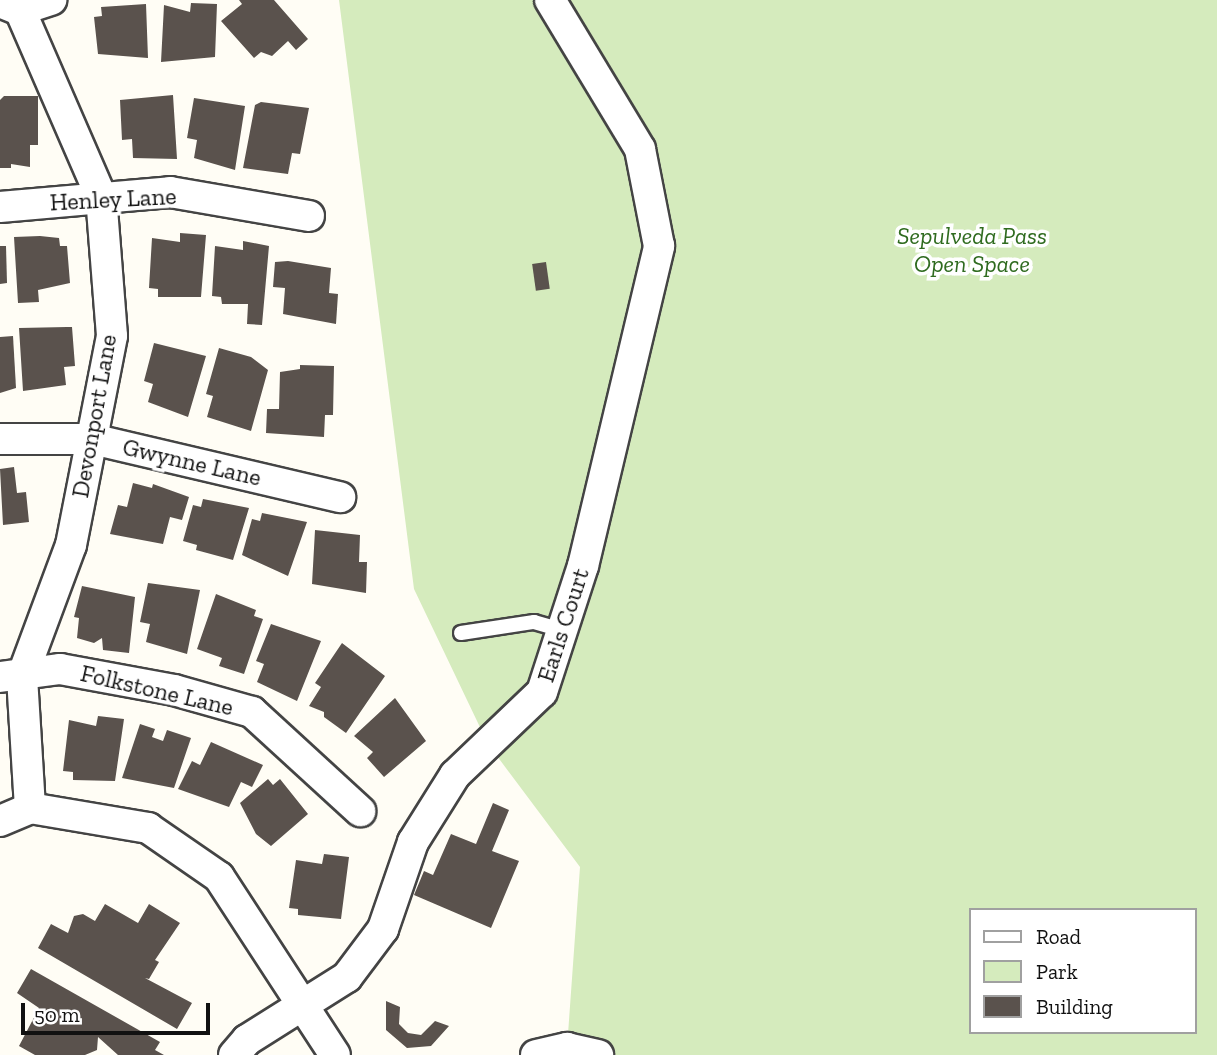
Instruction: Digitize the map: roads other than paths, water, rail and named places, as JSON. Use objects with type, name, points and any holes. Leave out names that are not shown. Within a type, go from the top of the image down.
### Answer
[{"type":"street","points":[[10,6],[51,0]]},
{"type":"street","name":"Earls Court","points":[[234,1055],[247,1040],[305,1006],[347,977],[383,929],[413,842],[455,775],[542,692],[583,566],[659,246],[640,149],[550,0]]},
{"type":"street","name":"Devonport Lane","points":[[10,6],[101,196],[111,336],[71,545],[11,677],[30,808]]},
{"type":"street","name":"Henley Lane","points":[[0,207],[170,192],[309,216]]},
{"type":"street","name":"Gwynne Lane","points":[[0,439],[92,439],[340,497]]},
{"type":"street","name":"Folkstone Lane","points":[[11,677],[60,669],[174,691],[252,712],[360,811]]},
{"type":"street","points":[[0,821],[30,808],[148,828],[219,877],[335,1055]]},
{"type":"street","points":[[536,1055],[567,1048],[598,1055]]},
{"type":"lane","points":[[461,633],[534,622],[562,630]]},
{"type":"park label","name":"Sepulveda Pass Open Space","points":[[972,250]]}]
